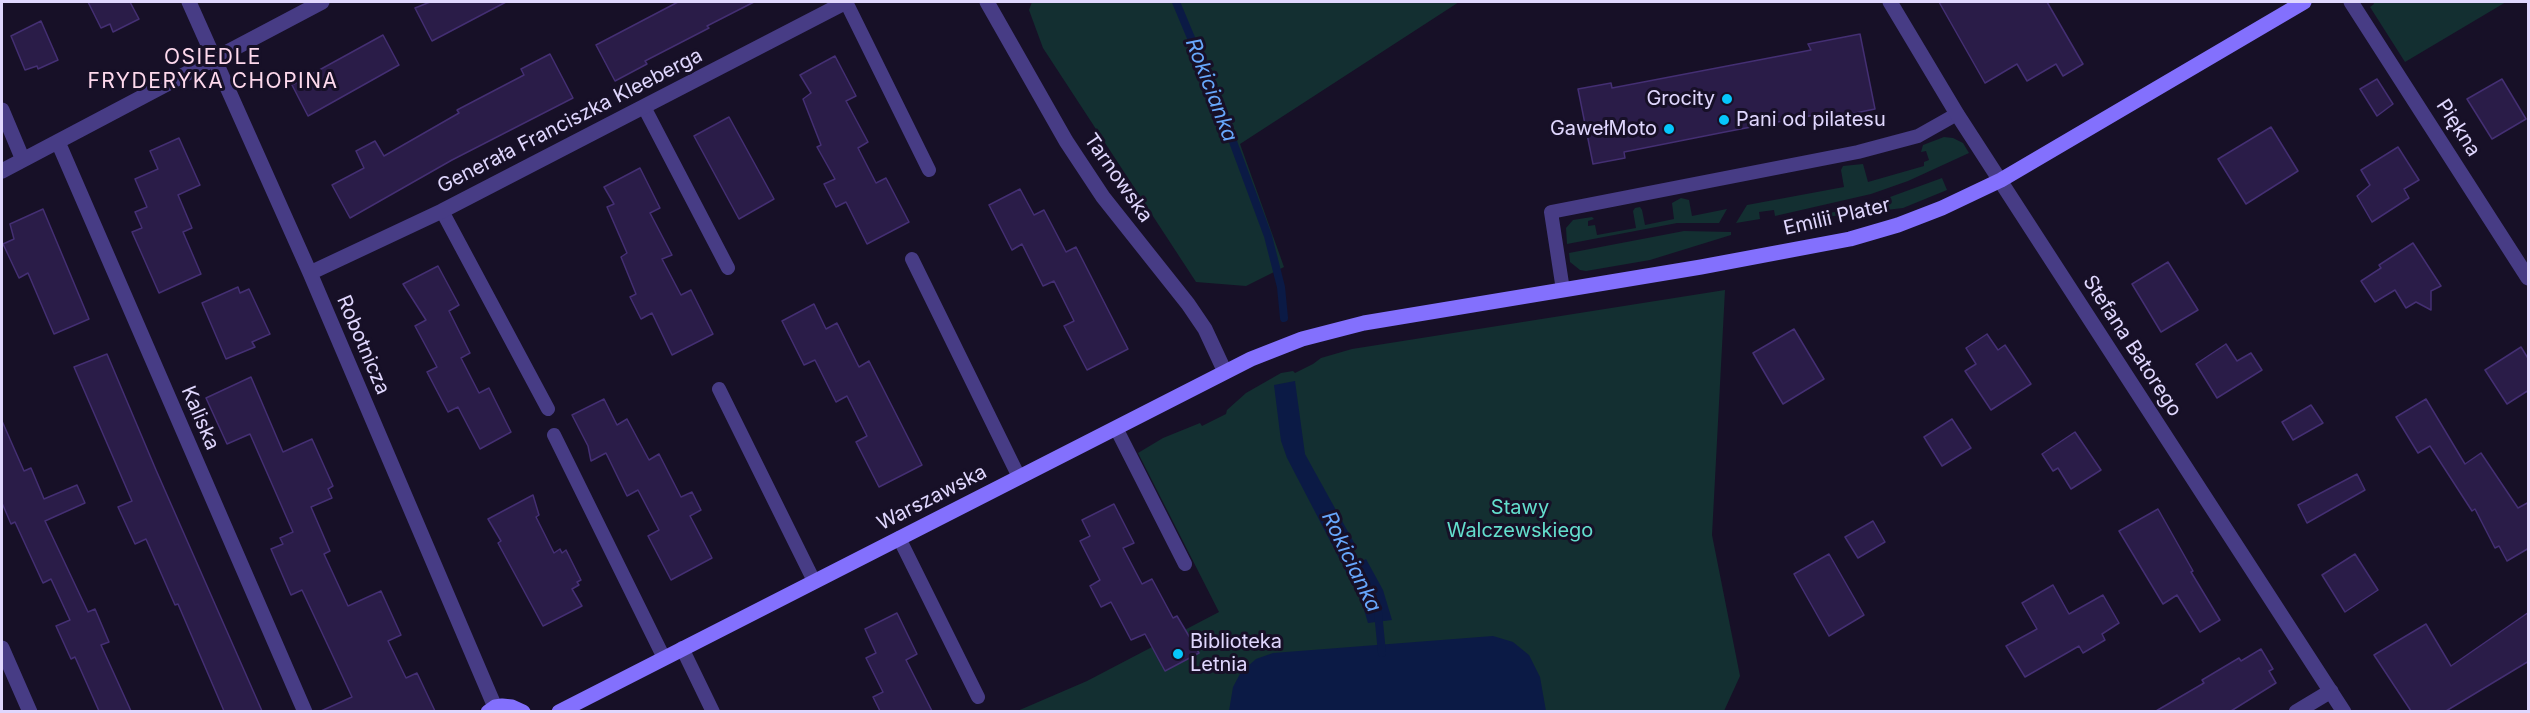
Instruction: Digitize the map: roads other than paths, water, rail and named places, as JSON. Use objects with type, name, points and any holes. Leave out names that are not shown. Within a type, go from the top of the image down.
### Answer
[{"type":"street","name":"Robotnicza","points":[[189,2],[310,273],[492,709]]},
{"type":"street","points":[[2,171],[322,2]]},
{"type":"street","name":"Generała Franciszka Kleeberga","points":[[310,273],[442,211],[846,2]]},
{"type":"street","name":"Tarnowska","points":[[987,2],[1066,141],[1103,197],[1188,304],[1205,329],[1225,372]]},
{"type":"street","name":"Stefana Batorego","points":[[1890,2],[1957,114],[2344,711]]},
{"type":"street","name":"Emilii Plater","points":[[1329,332],[1404,316],[1701,267],[1850,239],[1898,225],[1942,208],[2001,180],[2304,2]]},
{"type":"street","name":"Piękna","points":[[2351,2],[2529,278]]},
{"type":"street","points":[[2,110],[23,160]]},
{"type":"street","name":"Kaliska","points":[[58,142],[304,711]]},
{"type":"street","name":"Warszawska","points":[[559,711],[1225,372],[1276,348],[1329,332]]},
{"type":"street","points":[[2,648],[30,711]]},
{"type":"street","points":[[2296,711],[2331,691]]},
{"type":"street","points":[[492,709],[512,706],[523,711]]},
{"type":"lane","points":[[846,2],[928,171]]},
{"type":"lane","points":[[644,107],[728,268]]},
{"type":"lane","points":[[1563,290],[1551,212],[1858,152],[1918,136],[1957,114]]},
{"type":"lane","points":[[442,211],[548,409]]},
{"type":"lane","points":[[912,260],[1018,477]]},
{"type":"lane","points":[[719,389],[814,581]]},
{"type":"lane","points":[[1116,428],[1185,564]]},
{"type":"lane","points":[[554,435],[664,658]]},
{"type":"lane","points":[[899,538],[978,697]]},
{"type":"lane","points":[[682,648],[712,711]]},
{"type":"water","points":[[1295,381],[1305,454],[1357,548],[1339,558],[1287,458],[1281,441],[1274,385]]},
{"type":"water","points":[[1366,559],[1383,590],[1392,620],[1368,623],[1362,603],[1345,570]]},
{"type":"water","points":[[1493,636],[1513,642],[1529,655],[1540,677],[1546,711],[1229,711],[1233,687],[1241,672],[1256,659],[1273,653]]},
{"type":"waterway","name":"Rokicianka","points":[[1176,2],[1222,112],[1268,236],[1281,287],[1284,318]]},
{"type":"waterway","name":"Rokicianka","points":[[1345,544],[1360,573]]},
{"type":"waterway","name":"Rokicianka","points":[[1378,612],[1382,653]]},
{"type":"place","name":"Grocity","points":[[1727,99]]},
{"type":"place","name":"Pani od pilatesu","points":[[1724,120]]},
{"type":"place","name":"GawełMoto","points":[[1669,129]]},
{"type":"place","name":"Biblioteka Letnia","points":[[1178,654]]},
{"type":"district","name":"OSIEDLE FRYDERYKA CHOPINA","points":[[213,70]]},
{"type":"park label","name":"Stawy Walczewskiego","points":[[1520,520]]}]
